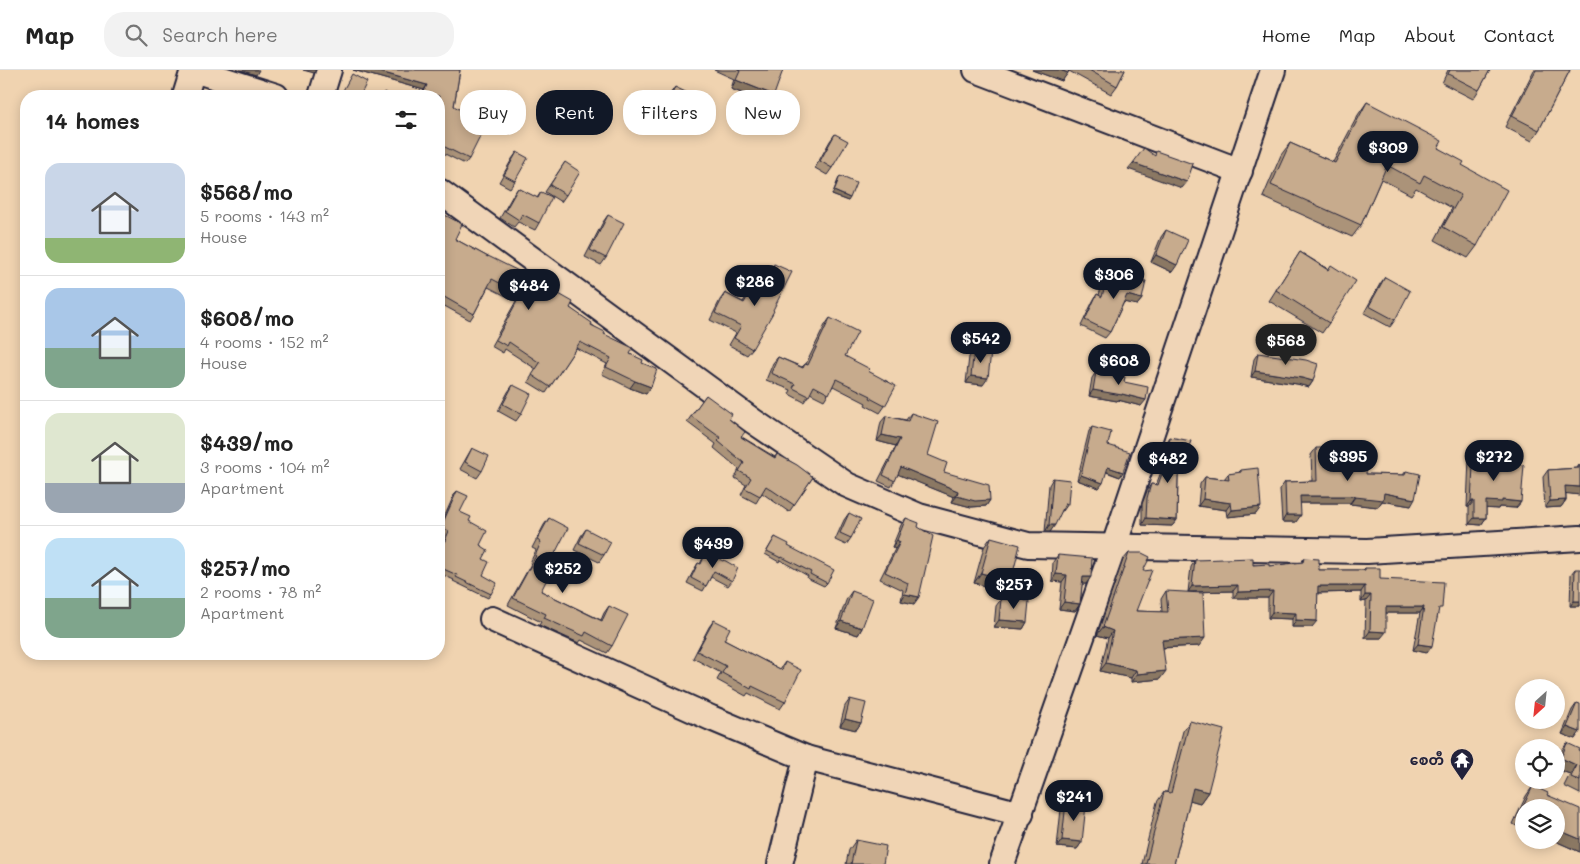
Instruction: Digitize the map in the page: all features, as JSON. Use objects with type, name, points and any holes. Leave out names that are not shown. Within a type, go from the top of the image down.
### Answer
[{"type":"street","points":[[187,90],[193,70],[257,90]]},
{"type":"street","points":[[323,90],[329,70]]},
{"type":"street","points":[[976,70],[1240,171]]},
{"type":"street","points":[[1002,864],[1114,546],[1273,70]]},
{"type":"street","points":[[445,195],[753,421],[847,485],[918,516],[1028,545],[1367,551],[1580,538]]},
{"type":"street","points":[[492,619],[711,718],[806,758],[1021,814]]},
{"type":"street","points":[[780,864],[806,758]]},
{"type":"building","points":[[373,70],[460,70],[454,106],[460,110],[460,135],[481,135],[469,159],[445,147],[445,90],[425,90],[427,85]]},
{"type":"building","points":[[738,70],[783,70],[776,90],[761,90],[736,80],[740,71]]},
{"type":"building","points":[[1089,70],[1125,70],[1117,86]]},
{"type":"building","points":[[1450,70],[1490,70],[1479,90],[1448,74]]},
{"type":"building","points":[[1536,70],[1570,70],[1539,130],[1512,116]]},
{"type":"building","points":[[352,74],[367,82],[363,90],[343,90]]},
{"type":"building","points":[[1367,102],[1442,141],[1438,148],[1464,162],[1462,165],[1507,190],[1477,246],[1443,227],[1461,195],[1424,175],[1420,183],[1387,165],[1361,225],[1271,185],[1290,143],[1335,163]]},
{"type":"building","points":[[835,134],[848,141],[832,168],[820,161]]},
{"type":"building","points":[[1144,148],[1155,156],[1156,151],[1193,164],[1187,182],[1133,163]]},
{"type":"building","points":[[517,152],[528,158],[515,181],[504,175]]},
{"type":"building","points":[[565,162],[580,172],[566,195],[550,185]]},
{"type":"building","points":[[840,176],[856,183],[850,198],[834,191]]},
{"type":"building","points":[[518,188],[538,198],[541,192],[552,197],[539,223],[522,214],[519,220],[505,211]]},
{"type":"building","points":[[445,215],[462,224],[455,239],[561,292],[559,294],[573,302],[570,308],[592,323],[591,325],[605,332],[604,334],[633,348],[630,354],[643,360],[642,363],[657,369],[651,387],[606,367],[611,358],[580,342],[550,387],[532,375],[540,363],[509,342],[507,346],[496,340],[521,294],[492,279],[474,314],[445,297]]},
{"type":"building","points":[[608,215],[624,223],[606,258],[590,250]]},
{"type":"building","points":[[1166,230],[1188,240],[1177,265],[1156,255]]},
{"type":"building","points":[[1300,252],[1328,270],[1331,265],[1356,281],[1329,323],[1276,290]]},
{"type":"building","points":[[774,264],[792,272],[774,311],[752,349],[734,338],[741,326],[715,313],[725,293],[744,303],[755,283],[762,288]]},
{"type":"building","points":[[1108,272],[1146,281],[1142,299],[1127,295],[1110,332],[1085,320],[1097,294],[1102,297]]},
{"type":"building","points":[[1385,277],[1410,291],[1395,320],[1369,306]]},
{"type":"building","points":[[830,318],[858,332],[845,356],[896,386],[885,406],[870,398],[871,396],[836,379],[829,394],[814,386],[809,396],[793,388],[795,384],[771,373],[778,357],[803,368],[805,364],[808,365]]},
{"type":"building","points":[[974,350],[991,352],[988,378],[971,376]]},
{"type":"building","points":[[1258,353],[1306,360],[1318,364],[1313,381],[1255,371]]},
{"type":"building","points":[[1096,372],[1125,377],[1124,382],[1148,387],[1146,400],[1093,390]]},
{"type":"building","points":[[513,385],[531,394],[521,414],[503,404]]},
{"type":"building","points":[[706,395],[732,414],[729,419],[745,432],[741,437],[775,458],[777,454],[797,465],[813,477],[794,505],[766,486],[760,496],[745,488],[751,478],[739,471],[744,463],[718,441],[721,438],[691,416]]},
{"type":"building","points":[[911,413],[938,422],[928,455],[947,463],[944,472],[989,485],[990,500],[975,501],[957,496],[958,491],[901,467],[895,481],[883,475],[900,439],[882,435],[886,416],[908,421]]},
{"type":"building","points":[[1092,427],[1111,432],[1108,445],[1130,452],[1123,472],[1108,467],[1103,483],[1081,475]]},
{"type":"building","points":[[1170,437],[1191,441],[1178,477],[1177,520],[1146,518],[1147,498],[1151,484],[1158,485],[1171,449],[1168,448]]},
{"type":"building","points":[[472,448],[489,456],[482,471],[465,462]]},
{"type":"building","points":[[1316,448],[1333,448],[1333,460],[1367,462],[1366,474],[1405,475],[1406,471],[1420,474],[1415,499],[1384,493],[1383,500],[1355,496],[1300,496],[1301,515],[1286,515],[1285,482],[1317,481]]},
{"type":"building","points":[[1474,450],[1489,451],[1489,462],[1524,465],[1521,502],[1486,501],[1486,518],[1474,518],[1474,501],[1471,501]]},
{"type":"building","points":[[1579,465],[1580,487],[1565,486],[1566,500],[1550,501],[1548,470],[1579,468]]},
{"type":"building","points":[[1258,468],[1261,507],[1232,510],[1231,503],[1203,499],[1205,477],[1229,480],[1228,474]]},
{"type":"building","points":[[1053,478],[1070,480],[1068,504],[1065,504],[1055,525],[1049,525]]},
{"type":"building","points":[[457,491],[468,496],[460,512],[471,517],[469,521],[487,531],[480,545],[488,550],[483,559],[489,562],[483,575],[497,583],[491,594],[445,570],[445,541],[449,531],[445,529],[445,518]]},
{"type":"building","points":[[849,513],[861,519],[851,538],[840,533]]},
{"type":"building","points":[[549,518],[568,528],[543,577],[547,579],[541,591],[602,621],[609,606],[628,615],[612,646],[586,632],[584,636],[544,618],[546,614],[513,598],[536,556],[541,542],[537,540]]},
{"type":"building","points":[[906,518],[919,523],[918,527],[933,536],[919,597],[905,594],[908,583],[885,572],[900,542],[897,540]]},
{"type":"building","points":[[586,529],[611,542],[604,555],[579,543]]},
{"type":"building","points":[[775,537],[789,544],[788,546],[834,570],[827,583],[810,574],[811,572],[767,551]]},
{"type":"building","points":[[991,537],[1020,545],[1011,581],[981,573]]},
{"type":"building","points":[[706,552],[738,568],[732,581],[714,571],[706,586],[691,578],[698,563],[701,564]]},
{"type":"building","points":[[1129,553],[1142,553],[1150,557],[1143,571],[1152,570],[1136,611],[1168,612],[1166,591],[1203,593],[1205,638],[1162,640],[1166,671],[1137,674],[1136,670],[1106,663],[1113,631],[1103,627]]},
{"type":"building","points":[[1058,555],[1092,558],[1091,577],[1083,577],[1080,604],[1064,602],[1067,575],[1056,574]]},
{"type":"building","points":[[1253,558],[1253,565],[1269,564],[1269,566],[1303,562],[1304,558],[1319,559],[1319,570],[1365,570],[1365,568],[1380,568],[1380,579],[1444,582],[1442,608],[1439,608],[1432,646],[1418,644],[1424,607],[1386,607],[1386,632],[1370,631],[1371,595],[1365,595],[1365,586],[1318,586],[1317,621],[1296,620],[1296,613],[1272,612],[1273,591],[1238,592],[1238,585],[1192,586],[1195,560]]},
{"type":"building","points":[[1575,569],[1580,569],[1580,601],[1574,601]]},
{"type":"building","points":[[852,591],[873,599],[862,628],[841,621]]},
{"type":"building","points":[[1001,599],[1029,601],[1027,622],[999,620]]},
{"type":"building","points":[[714,620],[730,628],[724,640],[782,670],[785,662],[801,670],[785,702],[752,686],[751,689],[722,673],[726,666],[697,651]]},
{"type":"building","points":[[850,699],[866,703],[861,723],[845,719]]},
{"type":"building","points":[[1577,703],[1580,704],[1580,732],[1567,727]]},
{"type":"building","points":[[1190,721],[1224,730],[1208,792],[1193,788],[1174,864],[1146,864],[1164,792],[1171,793]]},
{"type":"building","points":[[1567,743],[1580,749],[1580,781],[1571,777],[1576,765],[1565,760]]},
{"type":"building","points":[[1532,789],[1539,789],[1556,799],[1527,799]]},
{"type":"building","points":[[1066,802],[1086,805],[1082,842],[1062,840]]},
{"type":"building","points":[[1565,803],[1580,809],[1580,839],[1565,833]]},
{"type":"building","points":[[856,840],[886,846],[883,864],[851,864]]},
{"type":"place","name":"စေတီ","points":[[1462,781]]}]
